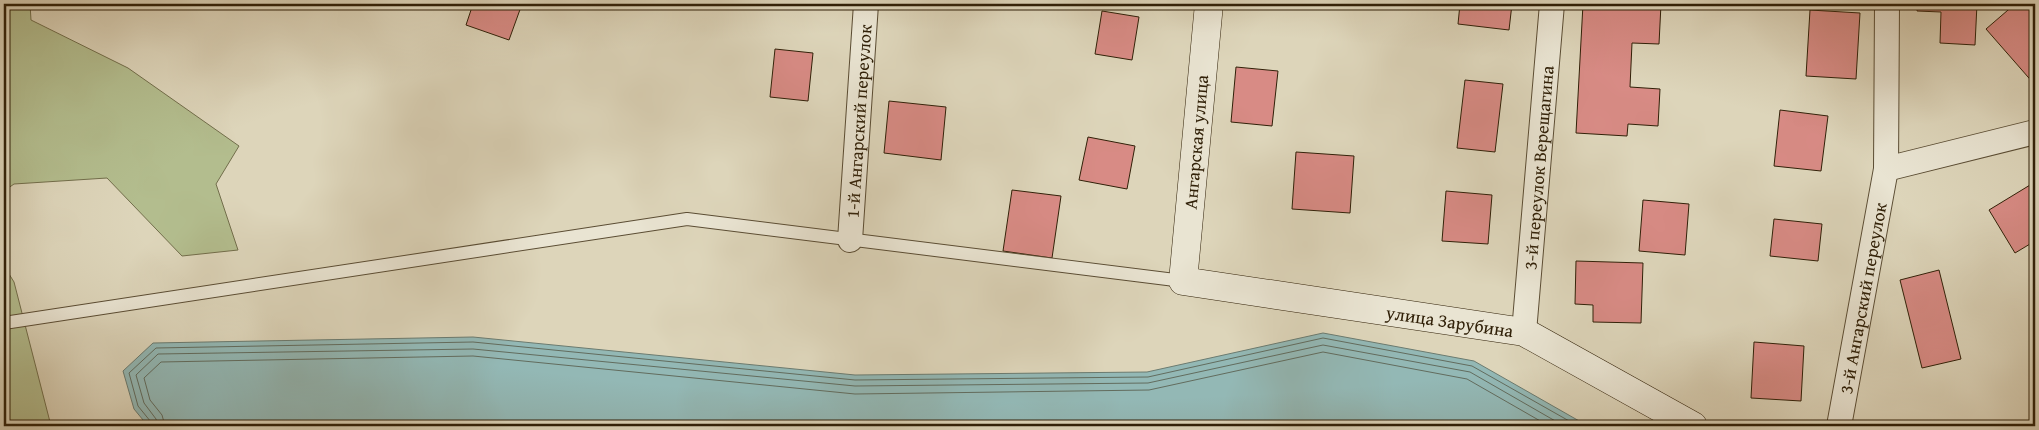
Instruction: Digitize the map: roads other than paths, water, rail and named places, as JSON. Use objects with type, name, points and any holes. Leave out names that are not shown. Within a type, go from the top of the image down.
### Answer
[{"type":"street","name":"1-й Ангарский переулок","points":[[850,240],[866,4]]},
{"type":"street","name":"Ангарская улица","points":[[1183,281],[1209,4]]},
{"type":"street","name":"3-й переулок Верещагина","points":[[1524,332],[1552,4]]},
{"type":"street","name":"3-й Ангарский переулок","points":[[1840,426],[1886,169],[1887,4]]},
{"type":"street","points":[[1886,169],[2035,132]]},
{"type":"street","name":"улица Зарубина","points":[[1183,281],[1524,332],[1693,426]]},
{"type":"lane","points":[[4,323],[686,219],[1183,281]]},
{"type":"water","points":[[1323,333],[1474,361],[1588,426],[148,426],[134,409],[123,371],[153,343],[473,337],[855,375],[1147,372]]}]
